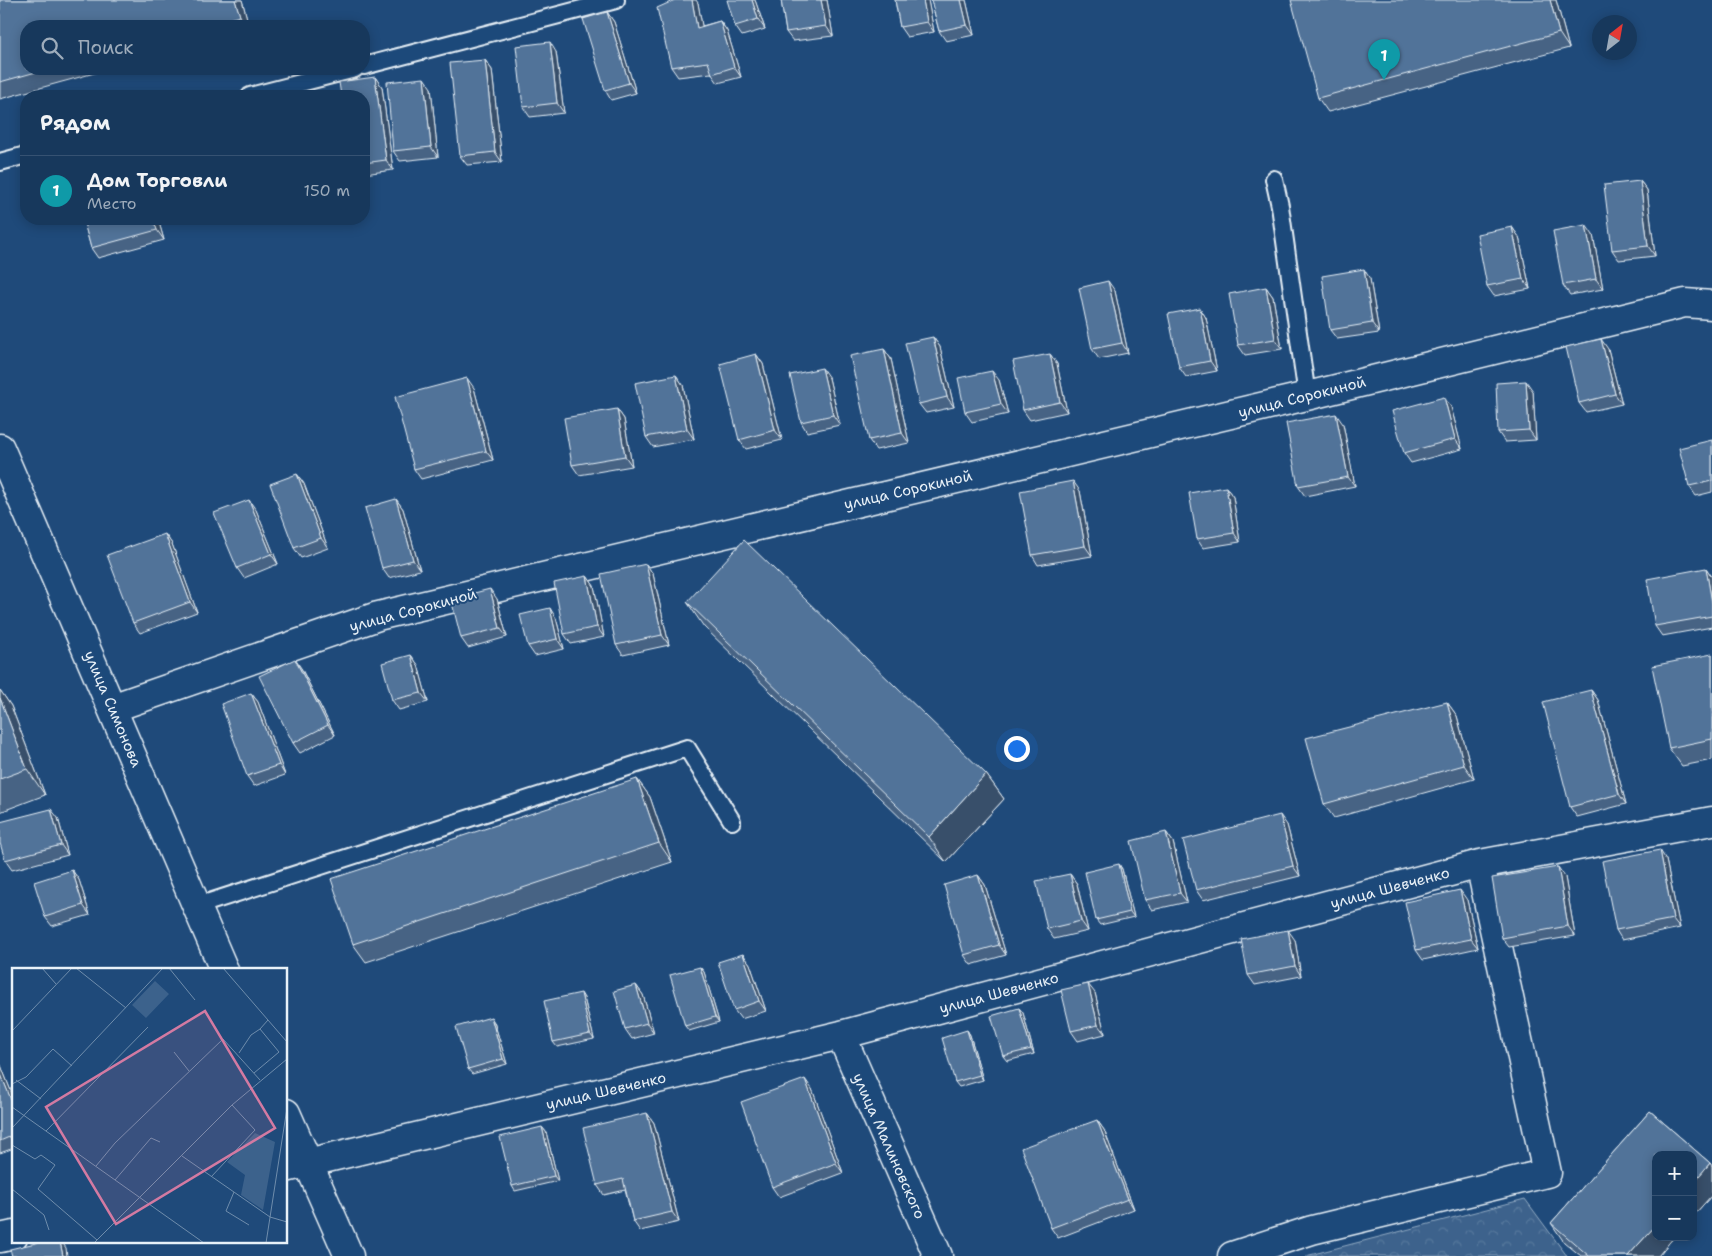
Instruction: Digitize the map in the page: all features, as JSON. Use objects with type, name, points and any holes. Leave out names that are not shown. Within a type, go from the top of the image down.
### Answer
[{"type":"street","name":"улица Сорокиной","points":[[112,708],[378,616],[1307,396],[1685,303],[1712,305]]},
{"type":"street","name":"улица Симонова","points":[[0,448],[223,968]]},
{"type":"street","name":"улица Шевченко","points":[[297,1165],[841,1035],[1480,864],[1712,820]]},
{"type":"street","points":[[1232,1256],[1312,1230],[1547,1172],[1480,864]]},
{"type":"street","name":"улица Малиновского","points":[[841,1035],[938,1256]]},
{"type":"street","points":[[288,1122],[297,1165],[350,1256]]},
{"type":"lane","points":[[370,64],[616,0]]},
{"type":"lane","points":[[273,90],[331,75]]},
{"type":"lane","points":[[0,162],[20,157]]},
{"type":"lane","points":[[1274,179],[1280,206],[1307,396]]},
{"type":"lane","points":[[197,906],[687,748],[732,821]]},
{"type":"green space","points":[[1525,1199],[1567,1256],[1306,1256]]},
{"type":"building","points":[[0,0],[235,0],[240,16],[225,20],[20,20],[20,75],[25,75],[0,82]]},
{"type":"building","points":[[675,0],[692,0],[697,28],[720,21],[734,67],[712,74],[708,62],[671,67],[657,8]]},
{"type":"building","points":[[727,0],[752,0],[758,19],[735,26]]},
{"type":"building","points":[[781,0],[821,0],[826,26],[786,32]]},
{"type":"building","points":[[895,0],[923,0],[927,22],[900,27]]},
{"type":"building","points":[[931,0],[961,0],[967,25],[939,31]]},
{"type":"building","points":[[1291,0],[1550,0],[1559,33],[1318,98]]},
{"type":"building","points":[[607,12],[629,83],[605,90],[583,19]]},
{"type":"building","points":[[550,42],[557,103],[523,107],[516,46]]},
{"type":"building","points":[[485,60],[495,152],[460,156],[450,63]]},
{"type":"building","points":[[375,77],[386,160],[370,162],[370,90],[340,90],[339,82]]},
{"type":"building","points":[[424,78],[431,147],[393,151],[387,82]]},
{"type":"building","points":[[1640,181],[1648,246],[1612,250],[1604,185]]},
{"type":"building","points":[[85,225],[155,225],[157,230],[91,248]]},
{"type":"building","points":[[1586,225],[1596,279],[1563,285],[1553,231]]},
{"type":"building","points":[[1512,227],[1523,279],[1487,286],[1477,234]]},
{"type":"building","points":[[1364,269],[1372,323],[1330,330],[1322,276]]},
{"type":"building","points":[[1108,281],[1122,343],[1092,349],[1079,288]]},
{"type":"building","points":[[1266,287],[1275,339],[1238,345],[1229,294]]},
{"type":"building","points":[[1200,308],[1210,361],[1179,367],[1168,314]]},
{"type":"building","points":[[933,337],[947,397],[919,404],[905,343]]},
{"type":"building","points":[[1601,339],[1615,394],[1579,403],[1566,347]]},
{"type":"building","points":[[884,349],[902,433],[869,440],[850,356]]},
{"type":"building","points":[[756,354],[775,430],[739,440],[720,364]]},
{"type":"building","points":[[1050,354],[1060,402],[1023,410],[1013,361]]},
{"type":"building","points":[[822,368],[833,415],[801,422],[790,375]]},
{"type":"building","points":[[992,371],[1001,404],[965,412],[958,378]]},
{"type":"building","points":[[676,375],[687,429],[646,437],[635,383]]},
{"type":"building","points":[[467,378],[486,451],[414,469],[395,397]]},
{"type":"building","points":[[1526,381],[1529,430],[1498,432],[1496,383]]},
{"type":"building","points":[[1444,397],[1455,439],[1404,453],[1392,411]]},
{"type":"building","points":[[617,409],[625,456],[572,465],[564,418]]},
{"type":"building","points":[[1336,414],[1348,477],[1298,486],[1286,423]]},
{"type":"building","points":[[1712,440],[1712,481],[1689,486],[1679,448]]},
{"type":"building","points":[[297,474],[321,538],[294,548],[270,484]]},
{"type":"building","points":[[1073,481],[1085,546],[1032,555],[1020,491]]},
{"type":"building","points":[[1226,487],[1234,533],[1197,539],[1189,493]]},
{"type":"building","points":[[396,499],[413,560],[382,568],[365,508]]},
{"type":"building","points":[[249,500],[271,554],[237,568],[214,513]]},
{"type":"building","points":[[165,534],[190,602],[133,623],[107,555]]},
{"type":"building","points":[[744,540],[986,774],[929,837],[687,602]]},
{"type":"building","points":[[646,564],[662,635],[616,645],[601,574]]},
{"type":"building","points":[[1706,568],[1712,603],[1712,616],[1655,626],[1647,579]]},
{"type":"building","points":[[587,576],[597,627],[564,634],[554,583]]},
{"type":"building","points":[[490,589],[500,628],[461,638],[451,599]]},
{"type":"building","points":[[550,608],[557,639],[528,646],[520,615]]},
{"type":"building","points":[[1712,654],[1712,739],[1669,748],[1652,666]]},
{"type":"building","points":[[411,655],[421,693],[392,700],[382,663]]},
{"type":"building","points":[[295,659],[328,725],[293,743],[259,676]]},
{"type":"building","points":[[1591,690],[1619,794],[1570,807],[1543,702]]},
{"type":"building","points":[[251,693],[279,765],[247,776],[221,704]]},
{"type":"building","points":[[0,698],[27,769],[0,779]]},
{"type":"building","points":[[1447,702],[1464,765],[1324,804],[1306,738]]},
{"type":"building","points":[[637,779],[659,843],[353,944],[331,879]]},
{"type":"building","points":[[51,809],[61,845],[5,860],[0,843],[0,822]]},
{"type":"building","points":[[1280,815],[1293,866],[1196,890],[1183,840]]},
{"type":"building","points":[[1166,832],[1180,893],[1145,900],[1131,841]]},
{"type":"building","points":[[1660,850],[1673,919],[1616,930],[1602,861]]},
{"type":"building","points":[[1119,864],[1130,912],[1096,920],[1085,872]]},
{"type":"building","points":[[1558,867],[1568,926],[1502,938],[1492,878]]},
{"type":"building","points":[[72,870],[83,905],[45,917],[34,882]]},
{"type":"building","points":[[1070,874],[1081,921],[1047,929],[1036,881]]},
{"type":"building","points":[[978,875],[999,945],[964,955],[944,885]]},
{"type":"building","points":[[1460,890],[1471,939],[1416,950],[1405,902]]},
{"type":"building","points":[[1288,930],[1295,966],[1248,975],[1241,939]]},
{"type":"building","points":[[743,954],[759,1001],[734,1010],[718,962]]},
{"type":"building","points":[[700,967],[715,1017],[685,1026],[670,975]]},
{"type":"building","points":[[1088,984],[1098,1025],[1071,1031],[1061,990]]},
{"type":"building","points":[[636,985],[647,1023],[625,1029],[614,991]]},
{"type":"building","points":[[581,993],[590,1034],[553,1042],[544,1001]]},
{"type":"building","points":[[1019,1008],[1031,1049],[1003,1056],[991,1016]]},
{"type":"building","points":[[491,1017],[503,1059],[468,1069],[456,1027]]},
{"type":"building","points":[[967,1030],[980,1075],[955,1082],[942,1038]]},
{"type":"building","points":[[0,1072],[12,1102],[12,1136],[0,1141]]},
{"type":"building","points":[[805,1079],[836,1163],[772,1187],[741,1102]]},
{"type":"building","points":[[1650,1111],[1696,1151],[1652,1151],[1652,1229],[1628,1256],[1589,1256],[1551,1223]]},
{"type":"building","points":[[647,1113],[672,1212],[633,1221],[623,1179],[597,1185],[583,1128]]},
{"type":"building","points":[[1097,1120],[1128,1199],[1051,1228],[1021,1148]]},
{"type":"building","points":[[542,1127],[554,1176],[512,1186],[500,1137]]},
{"type":"building","points":[[1697,1152],[1710,1163],[1697,1178]]},
{"type":"building","points":[[31,1244],[60,1244],[63,1256],[12,1256],[10,1249]]},
{"type":"place","name":"Дом Торговли","points":[[1384,80]]}]
